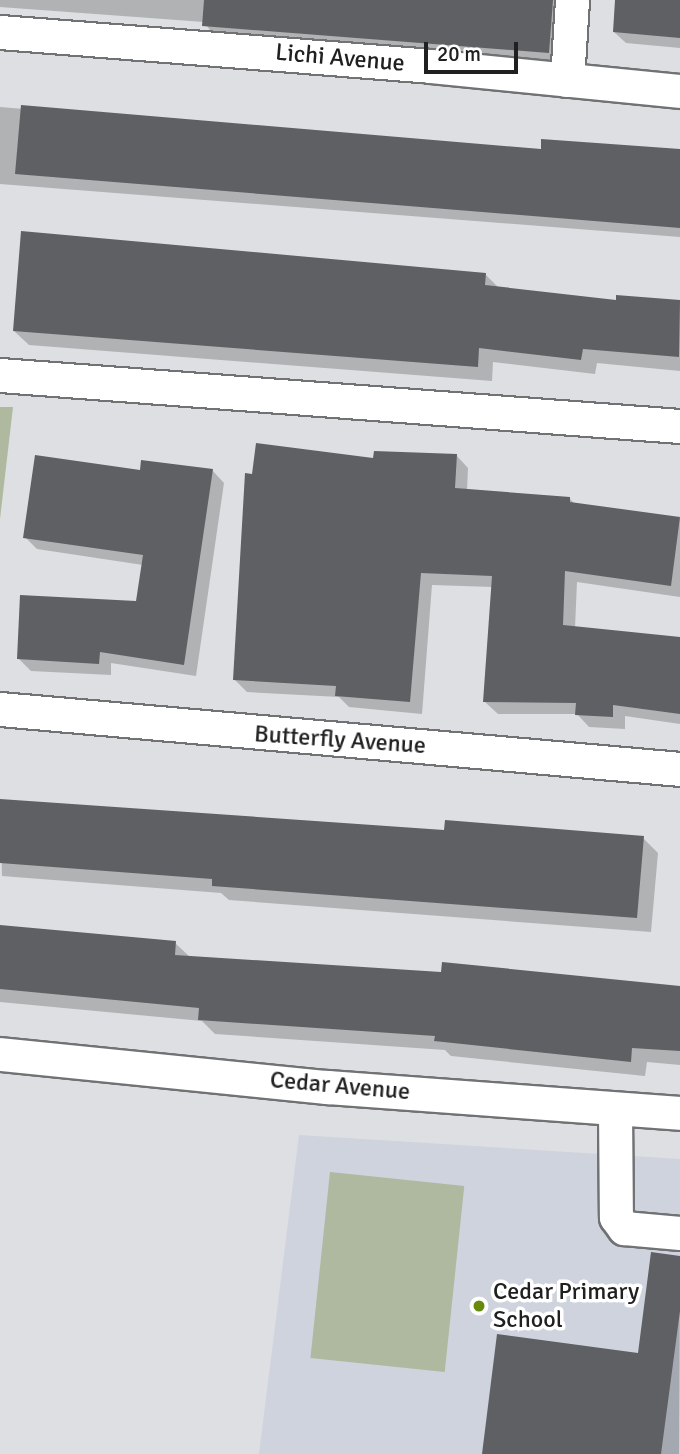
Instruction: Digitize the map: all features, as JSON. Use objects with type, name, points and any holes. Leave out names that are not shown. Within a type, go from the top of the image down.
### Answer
[{"type":"street","points":[[567,80],[572,0]]},
{"type":"street","name":"Lichi Avenue","points":[[0,32],[680,91]]},
{"type":"street","points":[[0,375],[680,426]]},
{"type":"street","name":"Butterfly Avenue","points":[[0,709],[680,769]]},
{"type":"street","name":"Cedar Avenue","points":[[0,1054],[327,1087],[680,1113]]},
{"type":"street","points":[[615,1110],[616,1217],[624,1227],[680,1233]]},
{"type":"shaded area","name":"Cedar Primary School","points":[[299,1135],[680,1159],[680,1454],[259,1454]]},
{"type":"green space","points":[[0,407],[13,407],[0,519]]},
{"type":"green space","points":[[330,1172],[464,1186],[445,1372],[310,1358]]},
{"type":"building","points":[[204,0],[553,0],[549,53],[202,26]]},
{"type":"building","points":[[615,0],[680,0],[680,38],[613,32]]},
{"type":"building","points":[[21,105],[541,149],[541,139],[680,149],[680,228],[15,174]]},
{"type":"building","points":[[21,231],[486,273],[485,285],[616,300],[616,295],[680,300],[679,357],[583,349],[581,360],[479,348],[478,367],[13,331]]},
{"type":"building","points":[[256,443],[373,458],[374,451],[457,454],[455,488],[570,497],[570,502],[680,517],[671,586],[565,571],[563,625],[680,637],[680,714],[613,705],[613,717],[575,715],[576,703],[483,702],[492,576],[421,573],[410,702],[335,696],[336,686],[233,680],[245,473],[252,474]]},
{"type":"building","points":[[35,455],[140,470],[141,460],[213,469],[184,665],[100,652],[99,664],[17,659],[20,595],[136,601],[143,555],[23,538]]},
{"type":"building","points":[[0,799],[444,830],[445,820],[644,836],[637,918],[212,886],[212,879],[0,863]]},
{"type":"building","points":[[0,925],[176,941],[175,955],[441,972],[442,962],[680,986],[680,1051],[632,1048],[631,1062],[434,1041],[435,1036],[198,1020],[199,1008],[0,989]]},
{"type":"building","points":[[651,1252],[680,1256],[680,1311],[661,1454],[482,1454],[497,1334],[638,1353]]},
{"type":"place","name":"Cedar Primary School","points":[[479,1306]]}]
